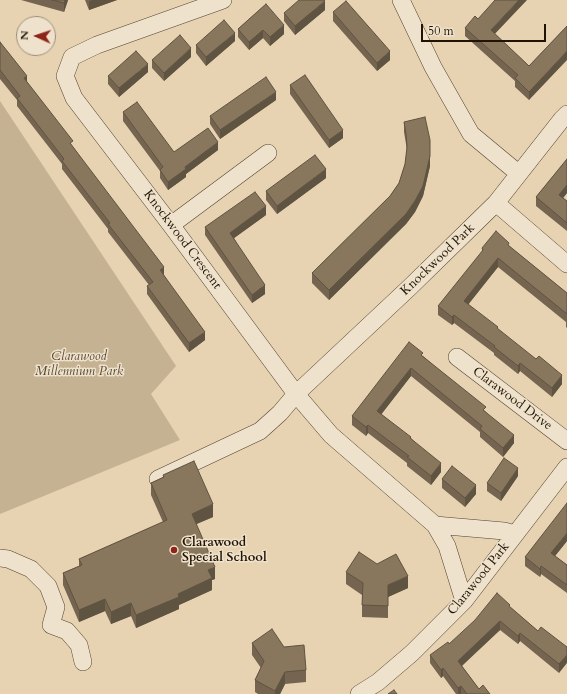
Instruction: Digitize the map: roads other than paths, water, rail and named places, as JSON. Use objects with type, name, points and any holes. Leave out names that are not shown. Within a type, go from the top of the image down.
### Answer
[{"type":"street","name":"Knockwood Crescent","points":[[223,0],[97,45],[72,57],[65,76],[74,98],[171,225],[296,394],[331,435],[435,525],[447,546],[464,601]]},
{"type":"street","points":[[401,0],[434,67],[471,134],[518,173]]},
{"type":"street","name":"Knockwood Park","points":[[158,479],[260,431],[280,413],[296,394],[410,287],[496,203],[518,173],[562,118],[567,114]]},
{"type":"street","points":[[171,225],[268,153]]},
{"type":"street","points":[[496,203],[567,264]]},
{"type":"street","name":"Clarawood Drive","points":[[457,357],[567,441]]},
{"type":"street","name":"Clarawood Park","points":[[359,694],[378,682],[412,653],[464,601],[567,467]]},
{"type":"street","points":[[435,525],[504,531],[515,534]]},
{"type":"street","points":[[0,558],[8,559],[31,569],[48,586],[56,607],[50,625],[67,631],[79,645],[83,662]]},
{"type":"place","name":"Clarawood Special School","points":[[174,550]]},
{"type":"park label","name":"Clarawood Millennium Park","points":[[79,364]]}]
